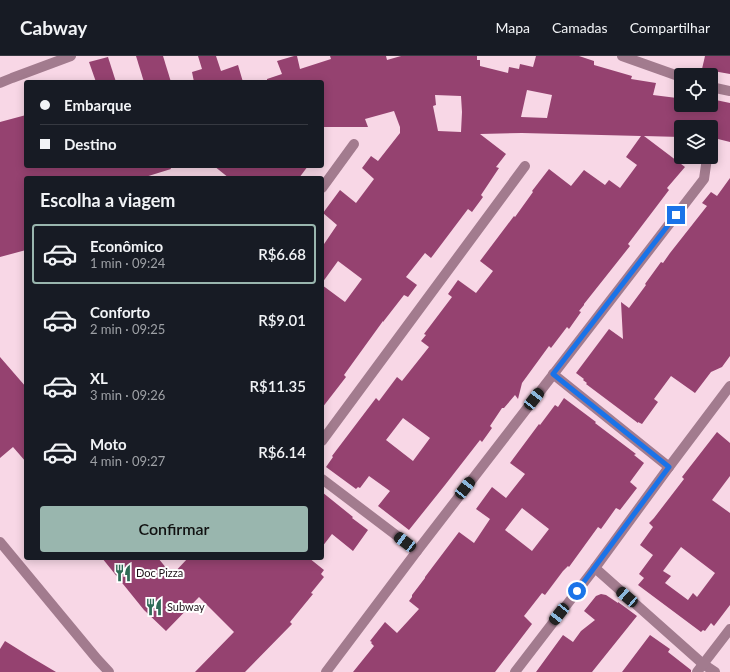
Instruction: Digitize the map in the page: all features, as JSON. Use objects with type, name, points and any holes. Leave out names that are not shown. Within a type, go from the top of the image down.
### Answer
[{"type":"street","points":[[0,83],[71,56]]},
{"type":"street","points":[[622,56],[674,75]]},
{"type":"street","points":[[718,88],[730,91]]},
{"type":"street","points":[[324,185],[354,144]]},
{"type":"street","points":[[326,672],[417,551],[704,178],[706,164]]},
{"type":"street","points":[[324,438],[525,166]]},
{"type":"street","points":[[553,374],[669,467]]},
{"type":"street","points":[[515,672],[595,568],[730,386]]},
{"type":"street","points":[[324,480],[417,551]]},
{"type":"street","points":[[0,542],[109,672]]},
{"type":"street","points":[[595,568],[703,664],[715,672]]},
{"type":"street","points":[[697,672],[730,629]]},
{"type":"building","points":[[136,56],[163,56],[170,80],[143,80]]},
{"type":"building","points":[[198,56],[216,56],[221,71],[238,65],[242,80],[194,80],[192,72],[202,69]]},
{"type":"building","points":[[294,56],[297,56],[300,69],[331,59],[330,56],[386,56],[387,60],[401,56],[477,56],[477,60],[480,60],[480,66],[508,73],[509,67],[519,69],[520,64],[533,67],[536,56],[579,56],[594,61],[594,65],[632,76],[631,79],[656,83],[653,95],[674,98],[674,112],[718,112],[718,100],[730,103],[730,142],[718,139],[718,120],[674,120],[674,137],[644,136],[674,159],[674,164],[681,164],[685,167],[667,188],[669,190],[628,244],[630,246],[584,304],[579,311],[581,312],[569,329],[567,327],[551,348],[549,346],[522,383],[518,399],[515,395],[504,408],[502,408],[490,426],[492,428],[482,442],[480,440],[409,530],[378,506],[390,491],[369,476],[360,488],[358,487],[356,489],[326,467],[333,457],[332,456],[376,398],[379,401],[397,377],[402,381],[429,347],[421,341],[426,335],[424,334],[452,297],[448,294],[458,280],[476,293],[493,271],[480,261],[514,216],[515,217],[549,169],[571,186],[584,170],[605,185],[609,180],[620,188],[637,165],[626,157],[641,136],[522,133],[480,134],[506,154],[496,167],[499,168],[481,195],[483,197],[472,212],[468,209],[431,258],[425,253],[406,277],[417,285],[408,297],[404,295],[383,321],[344,375],[346,377],[324,405],[324,286],[345,302],[362,279],[338,261],[324,280],[324,244],[337,225],[324,214],[324,212],[340,190],[356,203],[374,179],[362,168],[371,156],[378,161],[400,133],[400,127],[394,111],[365,119],[368,127],[324,127],[324,80],[267,79],[282,74],[277,61]],"holes":[[[527,90],[552,95],[547,118],[521,117]],[[435,95],[461,96],[461,132],[438,131],[433,106],[436,105]],[[403,418],[430,438],[413,461],[386,440]]]},
{"type":"building","points":[[705,56],[730,56],[730,74],[718,72],[718,68],[702,68]]},
{"type":"building","points":[[108,57],[115,80],[95,80],[89,62]]},
{"type":"building","points":[[24,116],[24,168],[171,169],[148,176],[24,176],[24,251],[0,257],[0,122]]},
{"type":"building","points":[[216,168],[306,168],[300,176],[226,176]]},
{"type":"building","points":[[730,178],[730,356],[722,367],[711,372],[695,393],[671,376],[654,399],[658,402],[642,424],[638,423],[586,384],[587,383],[583,380],[584,379],[576,373],[609,329],[623,339],[621,302],[629,308],[661,262],[663,263],[707,206],[702,203],[711,192],[717,196]]},
{"type":"building","points":[[0,357],[24,385],[24,460],[13,447],[0,458]]},
{"type":"building","points":[[564,398],[636,454],[634,455],[644,463],[630,482],[637,488],[620,510],[616,508],[601,529],[598,527],[569,567],[568,566],[563,571],[545,595],[542,593],[524,616],[532,624],[495,672],[353,672],[374,646],[370,641],[385,622],[397,633],[419,609],[409,601],[412,595],[459,532],[474,543],[490,519],[476,509],[492,487],[506,498],[525,474],[510,463],[555,405],[558,407]],"holes":[[[522,508],[549,529],[532,551],[505,530]]]},
{"type":"building","points":[[717,432],[730,443],[730,476],[712,500],[730,513],[730,605],[714,626],[711,623],[705,631],[703,630],[701,632],[638,585],[644,578],[639,574],[653,555],[640,545],[653,527],[649,523],[684,479],[682,477]],"holes":[[[681,547],[715,573],[697,597],[693,593],[688,600],[665,583],[671,576],[663,571]]]},
{"type":"building","points":[[324,494],[368,530],[353,551],[332,534],[324,544]]},
{"type":"building","points":[[104,560],[160,560],[172,575],[186,560],[312,560],[324,570],[321,574],[324,577],[311,593],[313,594],[290,622],[292,624],[245,672],[195,672],[234,632],[199,597],[166,631],[144,610]]},
{"type":"building","points":[[601,594],[606,595],[618,602],[637,616],[592,672],[536,672],[563,635],[573,642],[581,631],[595,620],[584,611],[596,596]]},
{"type":"building","points":[[650,635],[670,649],[668,652],[691,670],[691,672],[622,672]]},
{"type":"building","points":[[5,641],[56,672],[0,672],[0,649]]},
{"type":"place","name":"Doc Pizza","points":[[123,573]]},
{"type":"place","name":"Subway","points":[[154,607]]},
{"type":"route","points":[[577,591],[669,467],[553,374],[676,215]]}]
